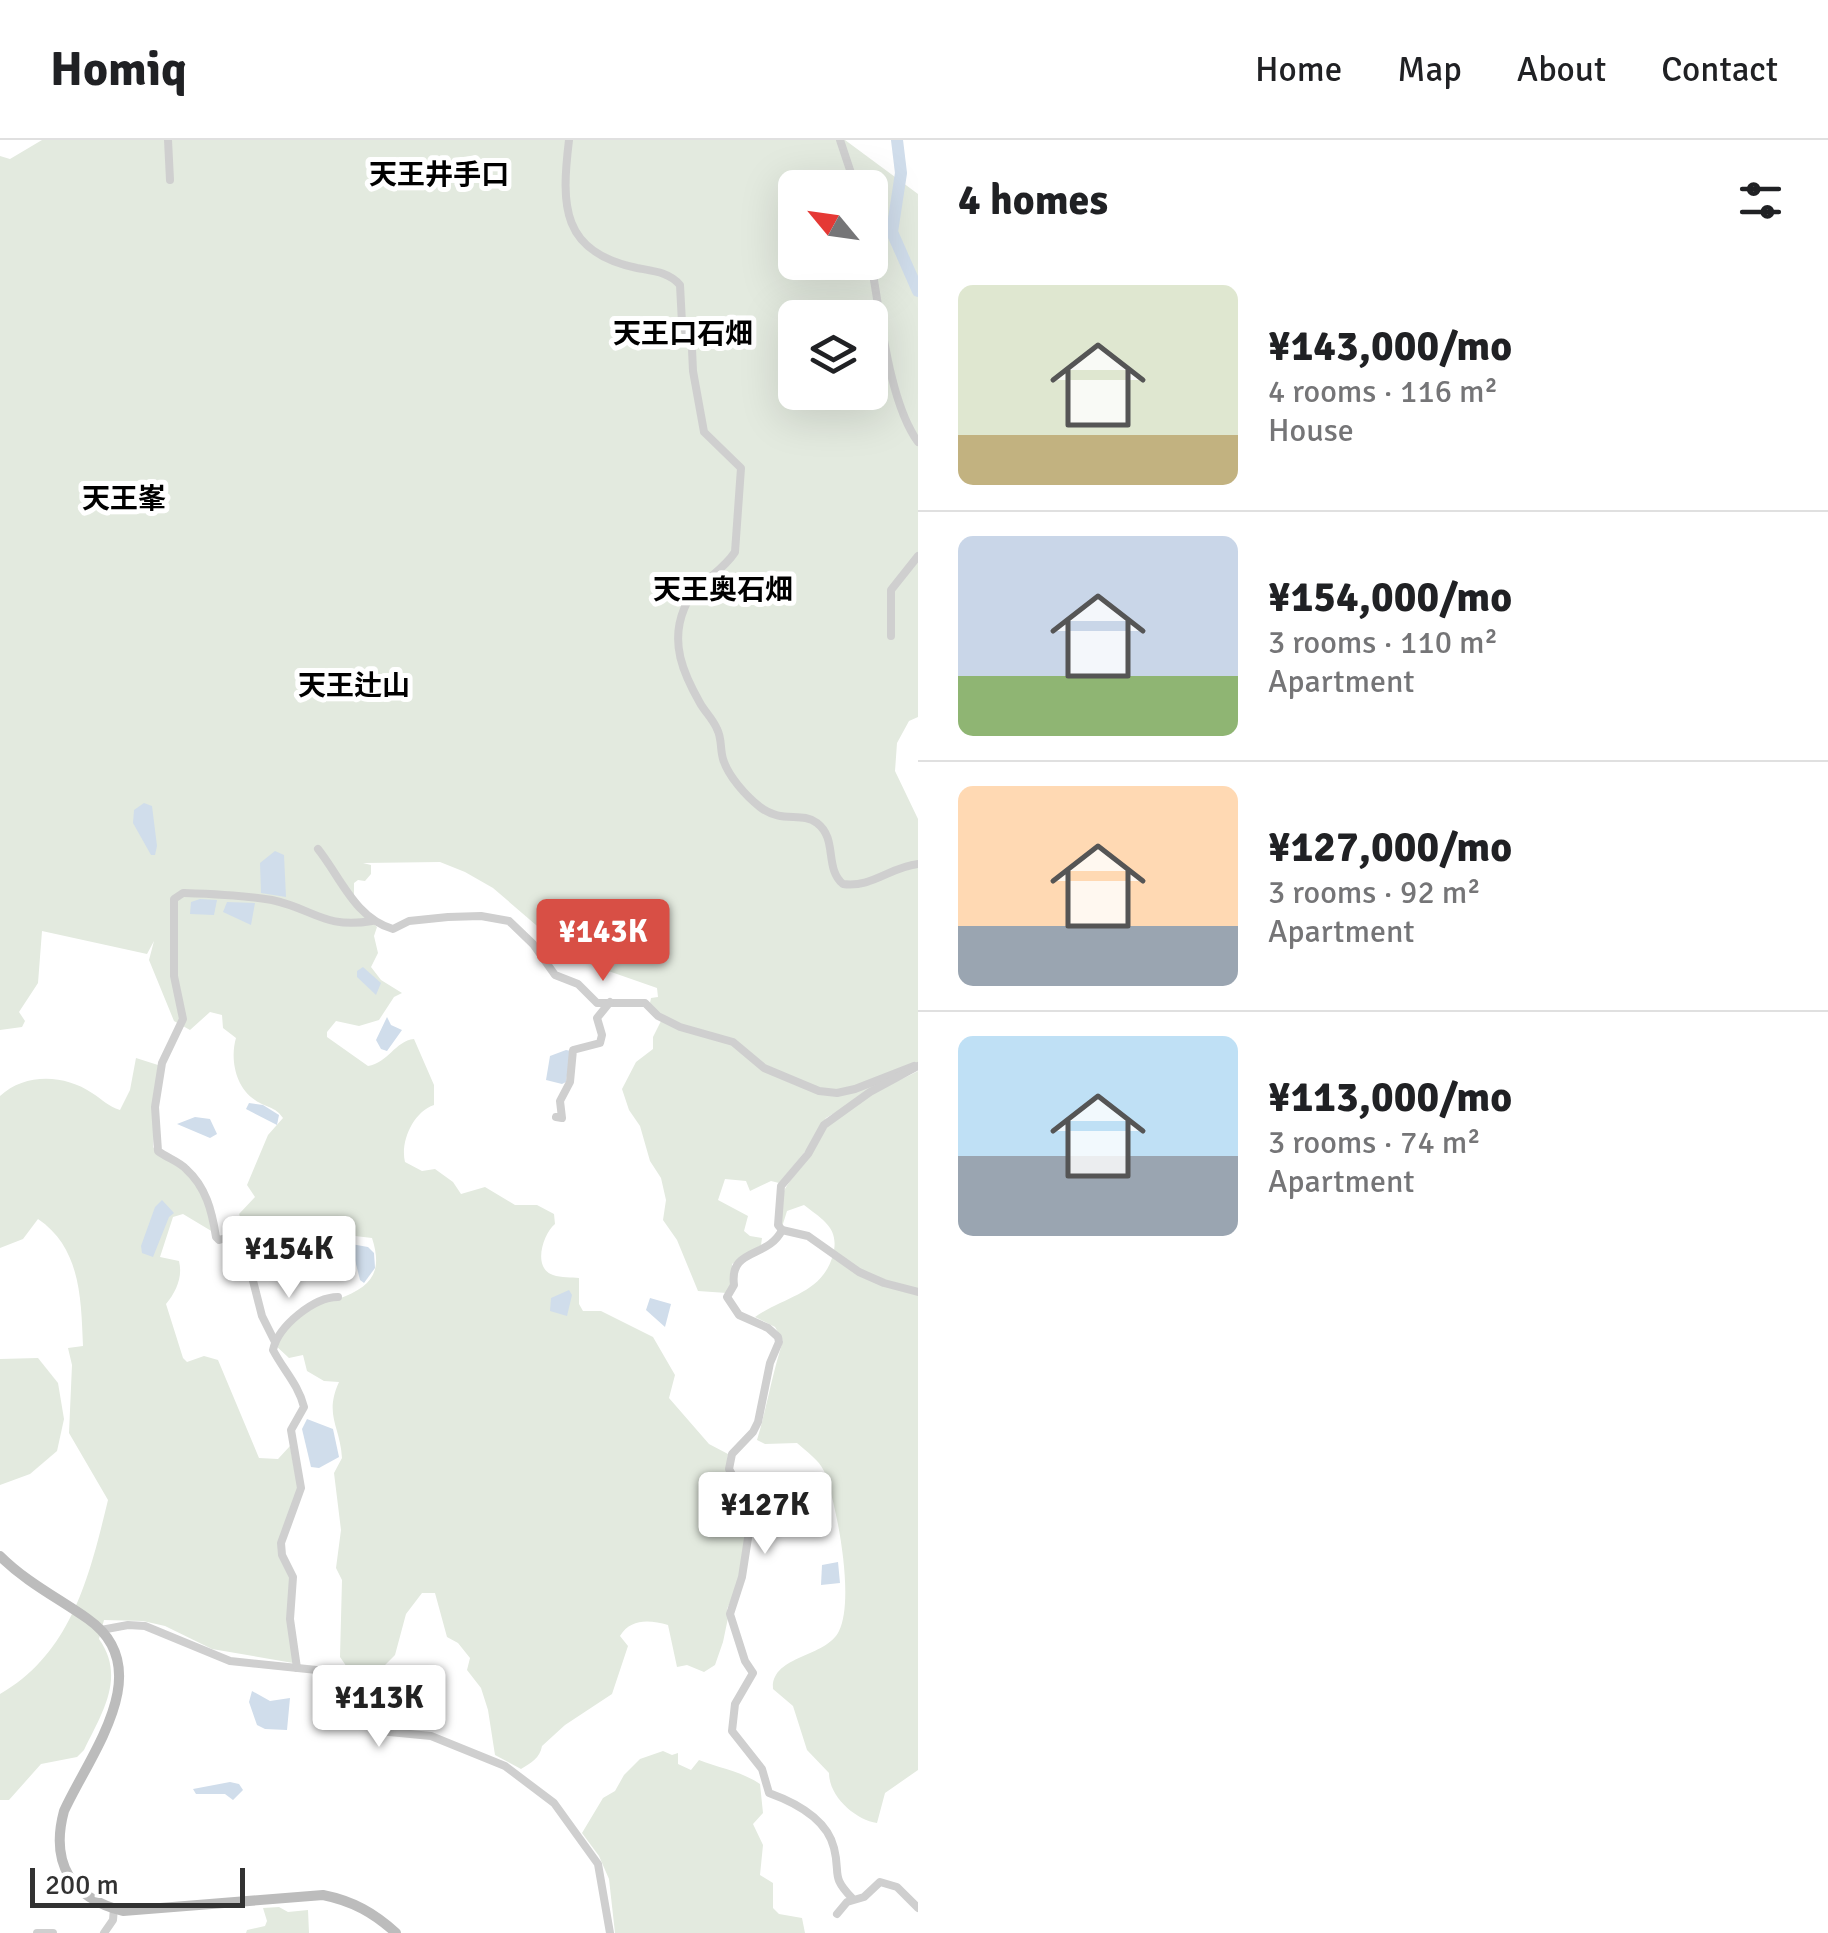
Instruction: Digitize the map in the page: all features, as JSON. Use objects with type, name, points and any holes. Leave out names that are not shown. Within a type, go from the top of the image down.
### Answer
[{"type":"street","points":[[168,140],[170,180]]},
{"type":"street","points":[[569,140],[564,196],[572,226],[584,244],[604,259],[664,274],[680,285],[682,322],[692,349],[704,432],[741,468],[734,552],[692,595],[682,613],[679,636],[681,668],[718,730],[726,766],[764,810],[788,819],[808,818],[820,825],[830,846],[832,871],[843,884],[870,882],[906,865],[918,864]]},
{"type":"street","points":[[840,140],[850,170]]},
{"type":"street","points":[[874,280],[896,395],[910,432],[918,442]]},
{"type":"street","points":[[891,636],[891,590],[918,556]]},
{"type":"street","points":[[318,849],[372,921],[393,929],[410,921],[448,918],[481,916],[510,921],[555,974],[578,984],[597,1003],[645,1002],[658,1016],[680,1027],[734,1042],[764,1068],[819,1091],[837,1093],[918,1066]]},
{"type":"street","points":[[274,1342],[259,1306],[248,1244],[236,1234],[219,1240],[216,1237],[210,1206],[198,1184],[186,1168],[158,1151],[156,1108],[162,1063],[183,1019],[174,976],[174,899],[183,892],[255,898],[338,924],[372,921]]},
{"type":"street","points":[[556,1117],[562,1118],[560,1102],[570,1082],[573,1050],[600,1043],[597,1018],[610,1002]]},
{"type":"street","points":[[918,1066],[870,1092],[824,1125],[808,1154],[781,1186],[778,1225],[782,1230],[808,1236],[858,1272],[918,1292]]},
{"type":"street","points":[[782,1230],[772,1245],[736,1263],[734,1285],[727,1297],[739,1315],[778,1337],[758,1422],[730,1460],[730,1474],[750,1504],[753,1524],[730,1614],[745,1661],[753,1672],[732,1714],[732,1731],[762,1770],[769,1793],[793,1802],[826,1831],[835,1851],[836,1879],[852,1898]]},
{"type":"street","points":[[297,1668],[290,1618],[293,1577],[282,1555],[281,1543],[301,1488],[291,1430],[304,1407],[296,1382],[273,1350],[280,1333],[316,1302],[338,1297]]},
{"type":"street","points":[[0,1556],[101,1630],[116,1654],[120,1670],[118,1698],[64,1811],[58,1842],[64,1868],[76,1887],[100,1904],[141,1911],[323,1895],[370,1911],[396,1933]]},
{"type":"street","points":[[101,1630],[145,1626],[215,1657],[251,1665],[326,1669],[344,1676],[356,1694],[363,1717],[378,1731],[430,1736],[495,1761],[554,1803],[598,1864],[610,1933]]},
{"type":"street","points":[[837,1914],[852,1898],[864,1897],[880,1882],[897,1887],[918,1908]]},
{"type":"street","points":[[104,1933],[113,1920],[114,1908]]},
{"type":"street","points":[[37,1933],[53,1933]]},
{"type":"shaded area","points":[[42,140],[845,140],[886,170],[778,170],[778,280],[888,280],[888,172],[918,194],[918,717],[909,721],[897,743],[895,771],[918,819],[918,1063],[826,1118],[779,1183],[771,1181],[750,1191],[746,1181],[725,1179],[718,1200],[748,1216],[744,1231],[762,1238],[761,1245],[732,1264],[732,1282],[727,1293],[698,1291],[677,1240],[663,1220],[666,1200],[661,1178],[650,1161],[640,1126],[622,1089],[636,1062],[653,1049],[653,1037],[661,1021],[650,1003],[651,998],[658,997],[657,988],[571,955],[493,888],[440,862],[363,863],[371,865],[371,874],[365,881],[354,883],[354,906],[377,927],[374,936],[378,953],[371,967],[381,980],[402,993],[394,997],[379,1020],[359,1026],[336,1021],[327,1037],[368,1066],[414,1039],[434,1085],[434,1105],[420,1114],[410,1129],[404,1146],[405,1162],[422,1171],[435,1169],[453,1182],[461,1194],[485,1187],[515,1205],[537,1205],[554,1214],[555,1224],[542,1251],[543,1265],[553,1275],[579,1278],[579,1304],[583,1311],[601,1311],[653,1337],[675,1375],[669,1398],[709,1444],[728,1454],[726,1472],[751,1511],[737,1587],[727,1609],[723,1642],[715,1665],[704,1672],[687,1665],[677,1667],[668,1625],[635,1623],[620,1636],[628,1646],[612,1694],[565,1725],[521,1769],[495,1755],[481,1688],[467,1670],[470,1658],[447,1637],[435,1593],[422,1593],[406,1614],[395,1655],[381,1669],[349,1670],[340,1657],[342,1580],[336,1568],[341,1530],[334,1473],[342,1458],[333,1412],[339,1382],[324,1381],[307,1371],[303,1355],[289,1358],[275,1345],[315,1305],[350,1294],[367,1283],[375,1269],[375,1250],[372,1238],[355,1236],[346,1225],[311,1217],[291,1227],[273,1225],[247,1234],[239,1214],[255,1197],[247,1185],[268,1135],[283,1118],[243,1088],[234,1063],[236,1038],[223,1028],[222,1015],[210,1012],[190,1030],[174,1021],[149,960],[154,941],[147,954],[42,931],[38,983],[19,1012],[25,1021],[22,1027],[0,1030],[0,156],[10,159]]},
{"type":"shaded area","points":[[136,1058],[158,1065],[153,1147],[193,1180],[206,1205],[213,1232],[183,1214],[173,1217],[160,1257],[179,1261],[178,1284],[166,1304],[183,1358],[187,1362],[204,1356],[218,1360],[259,1458],[278,1459],[290,1446],[298,1489],[278,1542],[291,1578],[293,1663],[212,1649],[165,1626],[104,1620],[99,1639],[111,1667],[111,1681],[104,1709],[84,1750],[77,1757],[41,1764],[9,1800],[0,1800],[0,1694],[25,1677],[61,1634],[85,1583],[108,1500],[69,1433],[72,1365],[68,1348],[83,1346],[79,1293],[71,1260],[63,1244],[38,1219],[23,1239],[0,1248],[0,1096],[21,1083],[57,1080],[81,1087],[120,1110],[130,1090]]},
{"type":"shaded area","points":[[918,1071],[918,1770],[885,1793],[877,1823],[853,1812],[839,1799],[829,1773],[807,1750],[793,1706],[773,1689],[781,1669],[823,1647],[839,1631],[845,1575],[834,1506],[822,1467],[797,1443],[765,1444],[757,1440],[783,1341],[775,1327],[755,1317],[811,1286],[828,1268],[833,1255],[832,1231],[804,1205],[787,1211],[782,1227],[782,1196],[790,1182],[838,1116]]},
{"type":"shaded area","points":[[38,1358],[58,1383],[64,1419],[57,1451],[30,1474],[0,1485],[0,1359]]},
{"type":"shaded area","points":[[663,1751],[678,1753],[678,1764],[691,1770],[699,1760],[760,1784],[763,1813],[753,1824],[763,1845],[760,1875],[773,1883],[773,1908],[779,1914],[802,1918],[805,1933],[615,1933],[609,1879],[599,1856],[582,1833],[603,1798],[615,1791],[624,1775],[640,1759]]},
{"type":"shaded area","points":[[279,1907],[288,1912],[308,1910],[309,1933],[246,1933],[265,1926],[263,1908]]},
{"type":"water","points":[[144,803],[152,806],[155,855],[151,855],[133,823],[134,810]]},
{"type":"water","points":[[275,851],[284,855],[286,897],[261,893],[260,863]]},
{"type":"water","points":[[217,900],[214,915],[190,914],[191,902]]},
{"type":"water","points":[[227,902],[255,903],[251,925],[223,912]]},
{"type":"water","points":[[363,967],[381,983],[376,995],[357,977],[357,971]]},
{"type":"water","points":[[387,1017],[391,1025],[402,1030],[387,1051],[376,1040]]},
{"type":"water","points":[[571,1051],[566,1082],[546,1080],[550,1056]]},
{"type":"water","points":[[249,1103],[263,1105],[279,1115],[277,1125],[246,1109]]},
{"type":"water","points":[[195,1117],[210,1119],[217,1134],[210,1138],[177,1124]]},
{"type":"water","points":[[162,1200],[174,1213],[153,1257],[142,1253],[141,1246],[155,1207]]},
{"type":"water","points":[[351,1244],[368,1247],[374,1253],[375,1268],[364,1283],[360,1280]]},
{"type":"water","points":[[569,1290],[572,1295],[567,1316],[550,1311],[551,1298]]},
{"type":"water","points":[[650,1298],[671,1304],[665,1327],[646,1310]]},
{"type":"water","points":[[307,1419],[333,1429],[339,1457],[319,1468],[311,1467],[302,1429]]},
{"type":"water","points":[[838,1562],[840,1583],[821,1585],[822,1565]]},
{"type":"water","points":[[252,1691],[270,1701],[290,1698],[287,1730],[257,1725],[249,1702]]},
{"type":"water","points":[[239,1784],[243,1790],[233,1800],[225,1794],[196,1794],[193,1789]]},
{"type":"waterway","points":[[897,140],[901,173],[892,232],[918,291]]},
{"type":"district","name":"天王井手口","points":[[439,175]]},
{"type":"district","name":"天王口石畑","points":[[683,334]]},
{"type":"district","name":"天王峯","points":[[124,499]]},
{"type":"district","name":"天王奥石畑","points":[[723,590]]},
{"type":"district","name":"天王辻山","points":[[354,686]]}]
